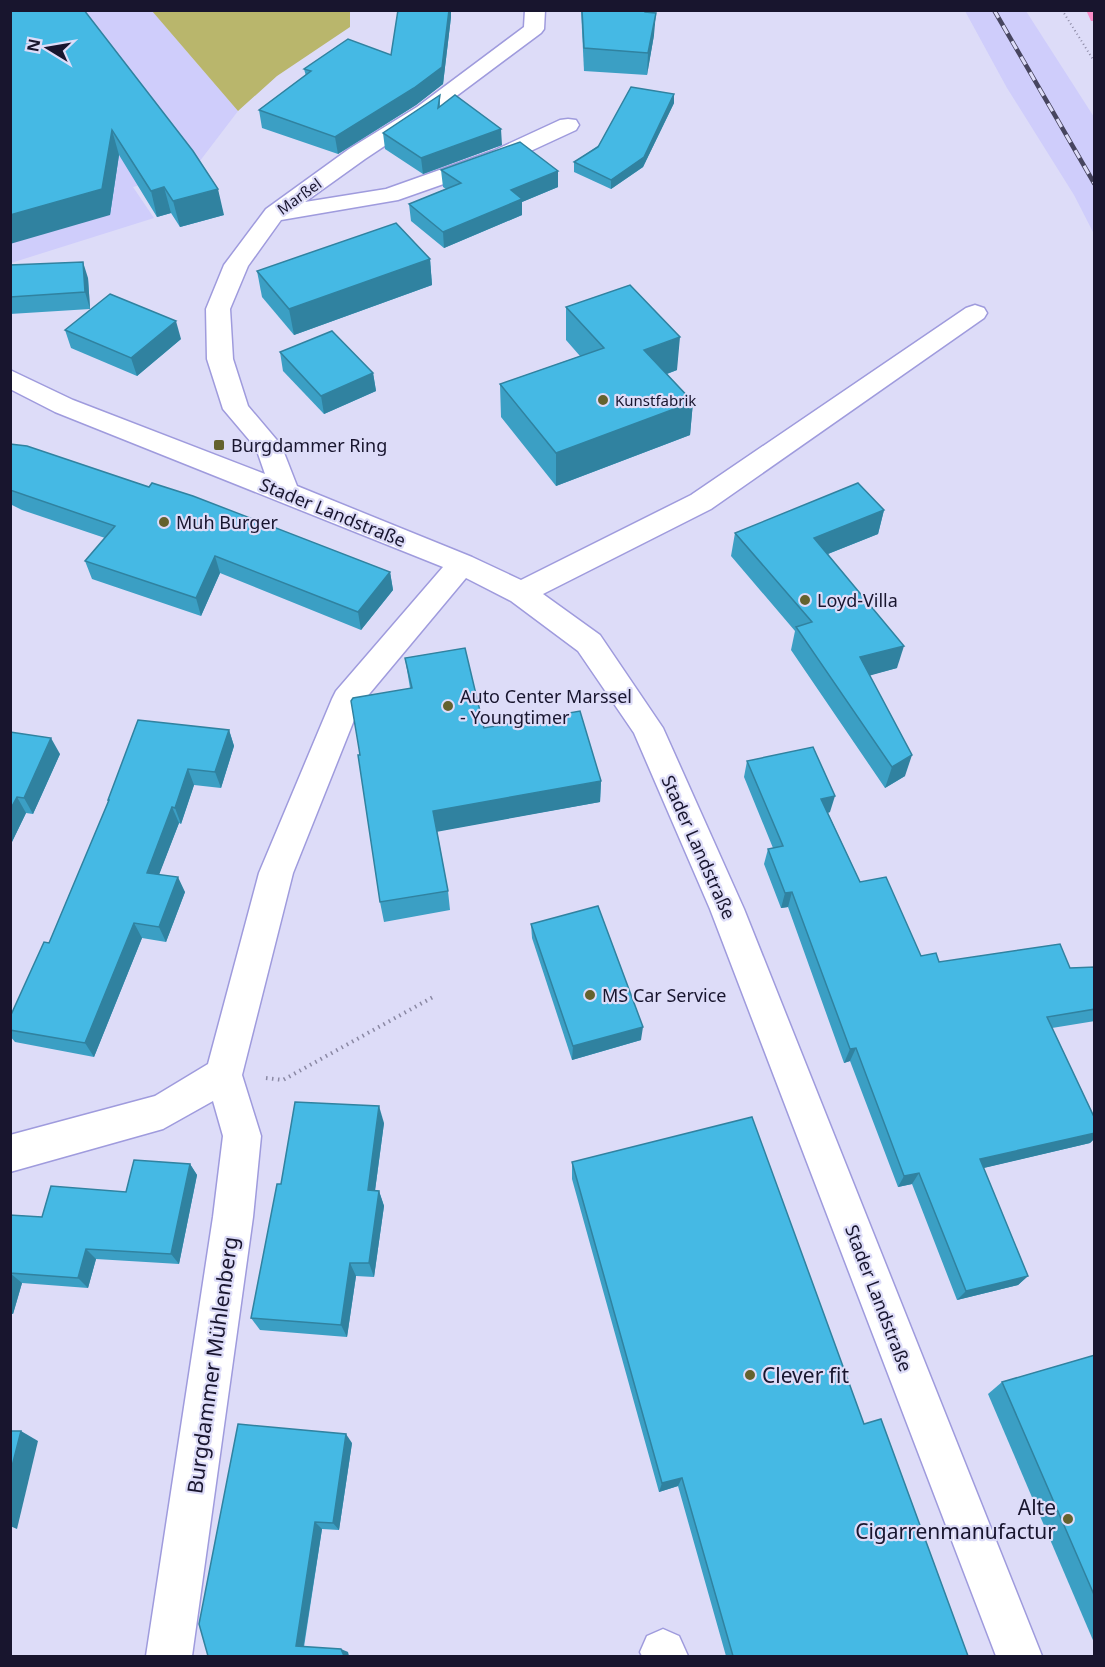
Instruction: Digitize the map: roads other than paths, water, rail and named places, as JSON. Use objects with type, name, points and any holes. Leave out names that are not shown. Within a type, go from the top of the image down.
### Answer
[{"type":"street","name":"Marßel","points":[[285,492],[268,445],[236,409],[220,359],[218,309],[236,265],[274,214],[357,154],[424,111],[534,29],[535,10]]},
{"type":"street","points":[[274,214],[390,195],[501,156],[568,125]]},
{"type":"street","points":[[521,593],[701,502],[975,313]]},
{"type":"street","name":"Stader Landstraße","points":[[11,379],[64,406],[462,564],[521,593],[589,643],[647,728],[727,909],[1019,1656]]},
{"type":"street","points":[[10,1154],[163,1111],[224,1075],[276,873],[347,699],[462,564]]},
{"type":"street","name":"Burgdammer Mühlenberg","points":[[169,1656],[233,1217],[242,1136],[224,1075]]},
{"type":"waterway","points":[[1089,10],[1094,19]]},
{"type":"railway","points":[[994,10],[1094,183]]},
{"type":"place","name":"Kunstfabrik","points":[[603,400]]},
{"type":"place","name":"Burgdammer Ring","points":[[219,445]]},
{"type":"place","name":"Muh Burger","points":[[164,522]]},
{"type":"place","name":"Loyd-Villa","points":[[805,600]]},
{"type":"place","name":"Auto Center Marssel - Youngtimer","points":[[448,706]]},
{"type":"place","name":"MS Car Service","points":[[590,995]]},
{"type":"place","name":"Clever fit","points":[[750,1375]]},
{"type":"place","name":"Alte Cigarrenmanufactur","points":[[1068,1519]]}]
